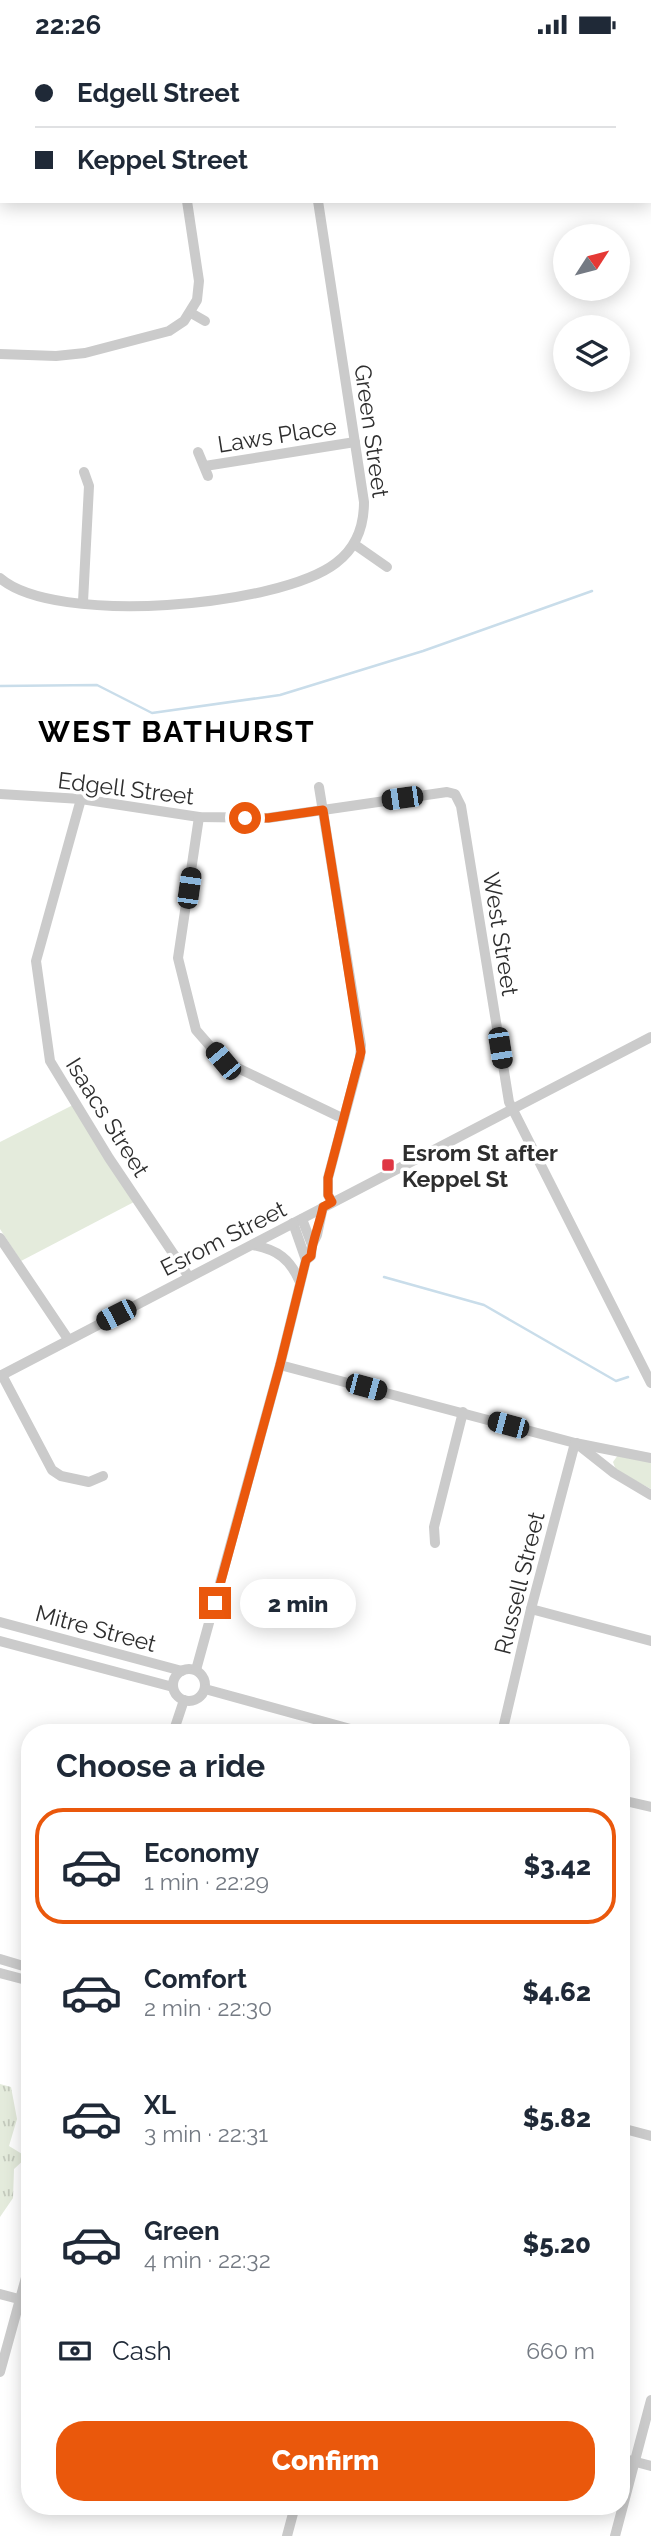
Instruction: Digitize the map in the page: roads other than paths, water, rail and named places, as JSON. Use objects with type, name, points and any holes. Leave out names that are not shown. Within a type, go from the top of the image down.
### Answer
[{"type":"street","points":[[0,354],[56,356],[85,352],[169,331],[184,321],[197,300],[199,281],[187,203]]},
{"type":"street","name":"Green Street","points":[[318,203],[364,509],[354,544]]},
{"type":"street","points":[[191,313],[205,321]]},
{"type":"street","name":"Laws Place","points":[[198,452],[207,471],[355,442]]},
{"type":"street","points":[[83,602],[89,486],[84,472]]},
{"type":"street","points":[[0,577],[27,594],[43,598],[133,606],[172,605],[234,598],[313,576],[338,561],[354,544],[387,567]]},
{"type":"street","points":[[306,1260],[311,1256],[312,1245],[328,1205],[327,1182],[360,1058],[361,1045],[319,787]]},
{"type":"street","name":"Edgell Street","points":[[0,795],[81,799],[199,817],[268,818],[447,792],[455,794]]},
{"type":"street","name":"West Street","points":[[455,794],[461,806],[511,1109],[651,1383]]},
{"type":"street","name":"Isaacs Street","points":[[81,799],[36,961],[50,1061],[109,1158],[189,1277]]},
{"type":"street","points":[[199,817],[178,958],[196,1030],[223,1061],[342,1118]]},
{"type":"street","name":"Esrom Street","points":[[1,1375],[651,1037]]},
{"type":"street","points":[[298,1221],[312,1245]]},
{"type":"street","points":[[196,1670],[301,1283],[306,1260],[298,1221]]},
{"type":"street","points":[[0,1238],[68,1339]]},
{"type":"street","points":[[253,1245],[282,1255],[290,1263],[301,1283]]},
{"type":"street","points":[[280,1365],[575,1443],[651,1458]]},
{"type":"street","points":[[1,1375],[52,1470],[61,1476],[89,1482],[103,1476]]},
{"type":"street","points":[[435,1543],[434,1527],[463,1412]]},
{"type":"street","points":[[575,1443],[614,1473],[651,1495]]},
{"type":"street","name":"Russell Street","points":[[504,1724],[575,1443]]},
{"type":"street","points":[[531,1609],[651,1641]]},
{"type":"street","name":"Mitre Street","points":[[0,1622],[182,1671]]},
{"type":"street","name":"Mitre Street","points":[[0,1641],[173,1687]]},
{"type":"street","points":[[196,1670],[205,1680],[205,1689],[197,1700],[184,1700],[177,1696],[173,1687],[175,1677],[182,1671],[196,1670]]},
{"type":"street","points":[[205,1689],[332,1724]]},
{"type":"street","points":[[176,1724],[184,1700]]},
{"type":"street","points":[[630,1802],[651,1807]]},
{"type":"street","points":[[0,1959],[21,1965]]},
{"type":"street","points":[[0,1973],[21,1979]]},
{"type":"street","points":[[630,2130],[651,2136]]},
{"type":"street","points":[[0,2294],[21,2300]]},
{"type":"street","points":[[0,2372],[21,2312]]},
{"type":"street","points":[[630,2478],[651,2400]]},
{"type":"street","points":[[630,2461],[651,2466]]},
{"type":"street","points":[[287,2536],[293,2515]]},
{"type":"street","points":[[615,2536],[620,2515]]},
{"type":"waterway","points":[[0,686],[97,685],[152,713],[280,695],[423,651],[592,591]]},
{"type":"waterway","points":[[384,1277],[484,1305],[616,1381],[628,1377]]},
{"type":"place","name":"Esrom St after Keppel St","points":[[388,1165]]},
{"type":"district","name":"WEST BATHURST","points":[[177,731]]}]
